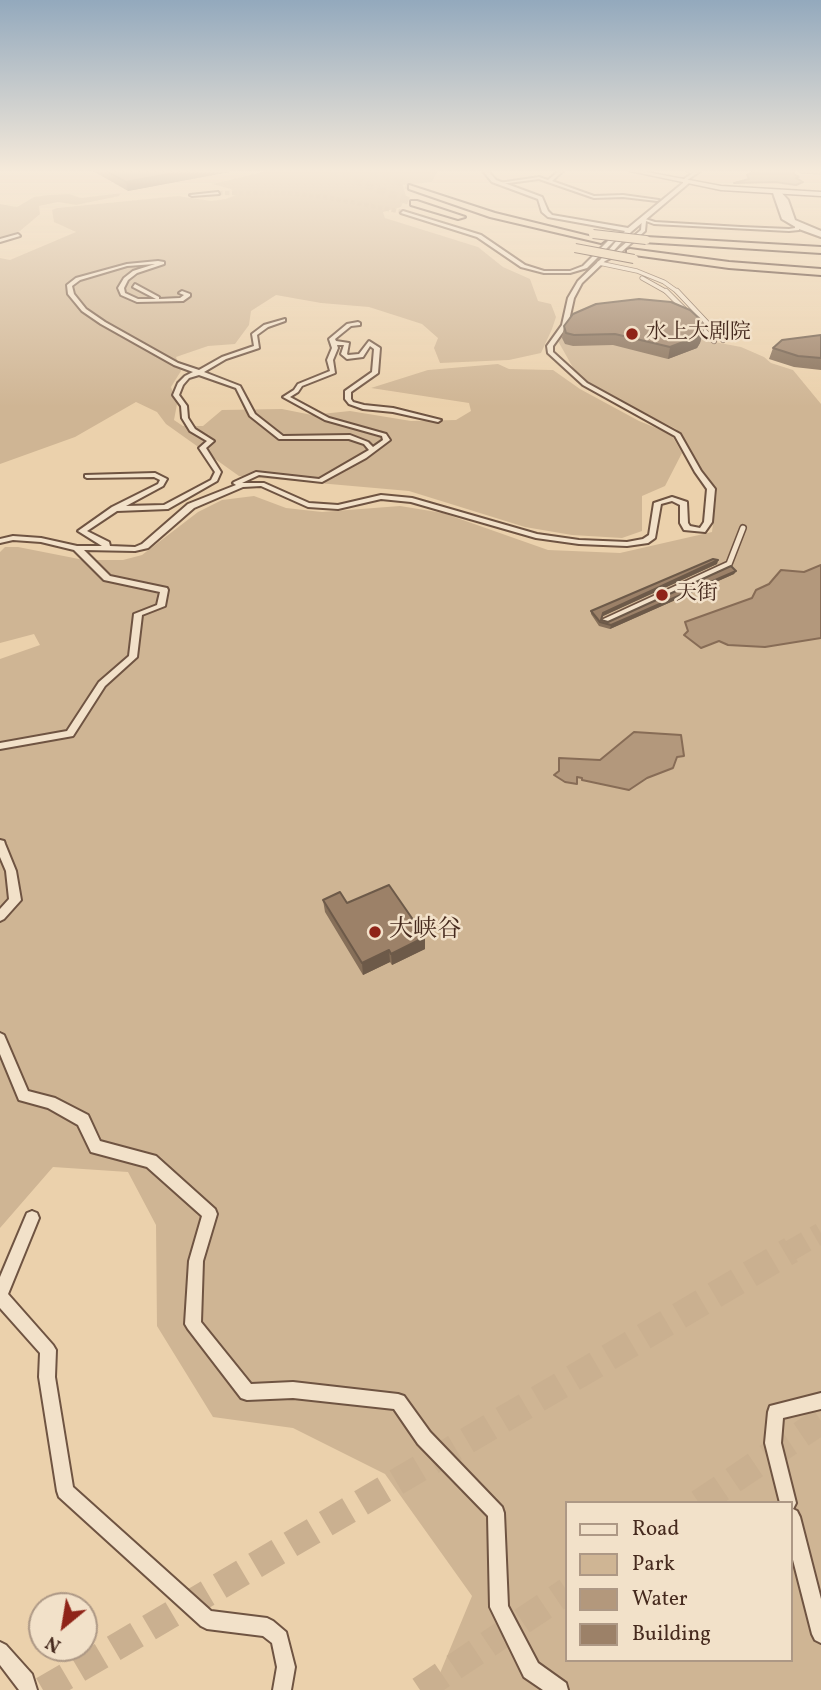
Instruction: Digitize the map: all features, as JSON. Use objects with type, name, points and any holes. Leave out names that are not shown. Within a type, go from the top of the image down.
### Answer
[{"type":"highway","points":[[651,250],[719,273],[821,283]]},
{"type":"highway","points":[[662,250],[729,265],[821,272]]},
{"type":"highway","points":[[676,250],[730,258],[821,262]]},
{"type":"street","points":[[499,250],[523,266],[551,273],[570,272],[585,267],[602,250]]},
{"type":"street","points":[[0,541],[13,538],[41,540],[77,548],[106,550],[145,546],[191,506],[242,485],[262,484],[308,505],[338,507],[382,497],[412,500],[536,536],[579,542],[627,544],[646,541],[652,536],[657,503],[672,499],[684,504],[684,523],[687,528],[699,531],[705,529],[711,489],[698,472],[678,435],[585,384],[550,352],[552,342],[567,320],[571,298],[580,282],[599,263],[620,250]]},
{"type":"street","points":[[182,293],[188,295],[181,300],[157,301],[137,300],[123,293],[121,288],[126,279],[135,272],[162,263],[158,262],[127,265],[78,279],[69,286],[71,294],[84,310],[103,323],[176,364],[238,387],[252,415],[281,438],[350,438],[366,443],[373,451]]},
{"type":"street","points":[[599,263],[637,271],[664,282],[675,289],[723,341]]},
{"type":"street","points":[[599,263],[640,277],[666,290],[714,341]]},
{"type":"street","points":[[135,286],[157,298],[157,301]]},
{"type":"street","points":[[115,509],[165,506],[214,481],[218,472],[202,448],[211,441],[192,429],[185,418],[184,406],[176,395],[187,377],[201,372],[223,358],[257,347],[254,335],[266,326],[283,320]]},
{"type":"street","points":[[229,490],[236,482],[258,473],[320,481],[387,440],[384,435],[327,419],[286,397],[300,385],[333,372],[330,360],[335,348],[335,334],[348,325],[358,324]]},
{"type":"street","points":[[333,343],[347,344],[344,354],[353,358],[360,356],[369,343],[377,348],[375,373],[348,391],[351,403],[438,420]]},
{"type":"street","points":[[87,476],[155,475],[164,479],[161,485],[115,509],[82,531],[106,544],[106,550]]},
{"type":"street","points":[[605,621],[729,564],[743,528]]},
{"type":"street","points":[[0,746],[71,734],[102,684],[133,657],[138,614],[161,606],[164,590],[107,578],[77,548]]},
{"type":"street","points":[[0,844],[11,871],[15,900],[0,916]]},
{"type":"street","points":[[0,1040],[24,1096],[50,1102],[83,1120],[96,1147],[151,1161],[210,1214],[197,1261],[193,1324],[247,1392],[293,1390],[398,1402],[425,1438],[496,1513],[499,1607],[531,1670],[559,1690]]},
{"type":"street","points":[[32,1218],[0,1296],[48,1350],[47,1377],[65,1491],[207,1619],[267,1627],[280,1639],[286,1667],[282,1690]]},
{"type":"street","points":[[788,1501],[774,1443],[776,1412],[821,1401]]},
{"type":"street","points":[[793,1525],[821,1634]]},
{"type":"street","points":[[0,1651],[25,1681],[28,1690]]},
{"type":"green space","points":[[34,250],[482,250],[503,267],[530,279],[538,301],[551,304],[556,317],[541,353],[509,360],[440,363],[434,348],[438,338],[422,324],[369,307],[321,303],[276,295],[251,311],[249,325],[235,344],[208,346],[176,357],[181,371],[171,387],[177,404],[174,420],[183,426],[203,426],[222,410],[282,409],[312,415],[350,411],[411,421],[456,420],[471,411],[469,403],[371,388],[428,370],[498,364],[509,369],[553,370],[580,389],[639,421],[671,434],[682,453],[665,486],[642,496],[642,531],[622,538],[572,535],[525,527],[409,491],[239,476],[166,424],[157,412],[136,402],[75,437],[0,464],[0,258],[10,260]]},
{"type":"green space","points":[[572,322],[702,333],[704,340],[741,347],[771,363],[793,370],[821,404],[821,1690],[433,1690],[472,1596],[385,1474],[293,1428],[213,1417],[157,1326],[156,1225],[128,1172],[53,1167],[0,1228],[0,659],[40,645],[34,634],[0,643],[0,552],[5,547],[18,547],[84,560],[123,560],[142,555],[198,512],[222,500],[254,496],[286,508],[322,512],[400,506],[443,513],[548,550],[620,553],[712,532],[717,491],[707,481],[676,429],[599,390],[576,373],[558,341]]},
{"type":"water","points":[[821,565],[821,638],[765,647],[728,645],[719,641],[701,648],[684,635],[688,631],[685,622],[752,598],[756,590],[769,584],[781,570],[804,572]]},
{"type":"water","points":[[634,732],[681,735],[684,756],[677,757],[673,768],[647,778],[629,790],[577,777],[577,784],[565,782],[554,775],[559,771],[559,758],[600,760]]},
{"type":"building","name":"水上大剧院","points":[[639,299],[671,302],[690,310],[701,320],[703,332],[670,347],[615,334],[566,333],[564,326],[573,314],[596,304]]},
{"type":"building","points":[[821,335],[821,358],[798,356],[773,348],[782,340]]},
{"type":"building","points":[[713,559],[718,560],[603,613],[601,620],[608,622],[731,566],[736,571],[611,625],[600,622],[591,611]]},
{"type":"building","name":"大峡谷","points":[[389,885],[425,937],[391,954],[389,950],[362,963],[323,900],[340,892],[347,903]]},
{"type":"tunnel","points":[[788,1252],[821,1233]]},
{"type":"tunnel","points":[[43,1690],[791,1250]]},
{"type":"tunnel","points":[[702,1501],[821,1421]]},
{"type":"tunnel","points":[[420,1690],[566,1592]]},
{"type":"place","name":"水上大剧院","points":[[632,334]]},
{"type":"place","name":"天街","points":[[662,595]]},
{"type":"place","name":"大峡谷","points":[[375,932]]}]
